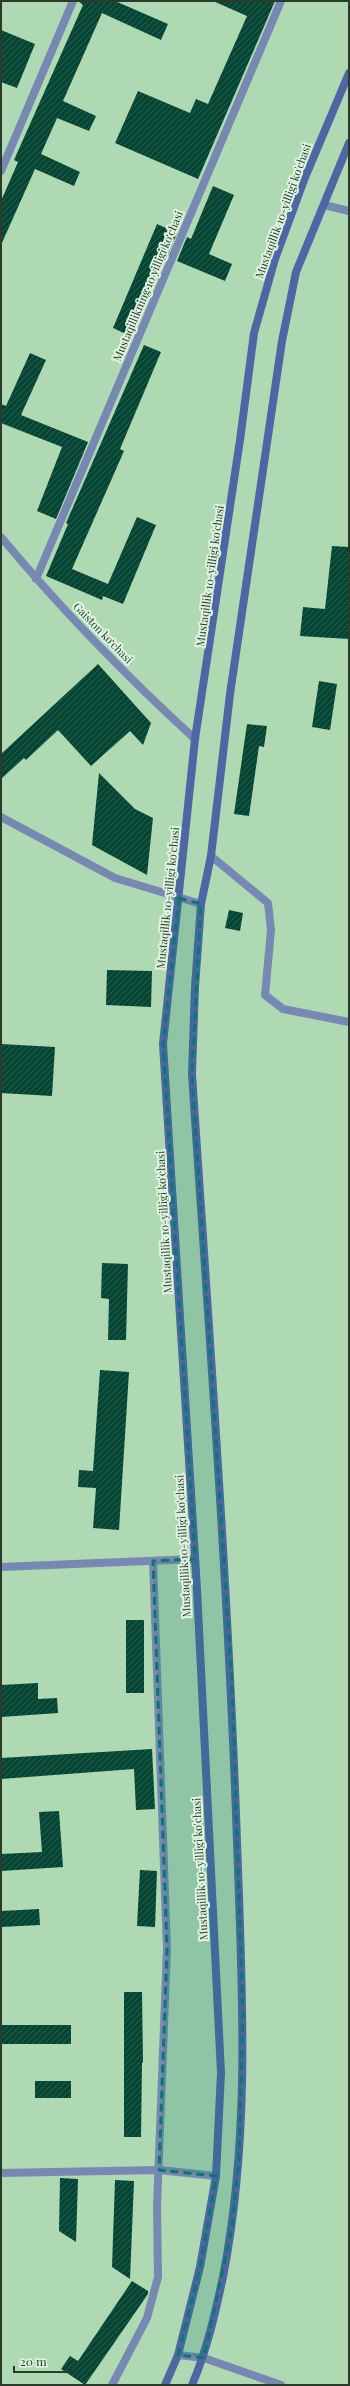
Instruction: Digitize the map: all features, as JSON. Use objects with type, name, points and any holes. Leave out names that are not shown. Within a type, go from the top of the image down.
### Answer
[{"type":"main road","name":"Mustaqillik 10-yilligi ko'chasi","points":[[165,2385],[178,2355],[200,2267],[216,2176],[220,2073],[195,1559],[163,1044],[196,739],[239,448],[254,333],[275,259],[304,180],[349,73]]},
{"type":"main road","points":[[192,2385],[204,2358],[215,2315],[232,2228],[239,2161],[243,2016],[232,1682],[192,1074],[195,987],[201,904],[211,856],[230,694],[282,341],[296,272],[349,144]]},
{"type":"street","points":[[1,171],[73,1]]},
{"type":"street","name":"Mustaqillikning 10 yilligi koʻchasi","points":[[36,579],[281,1]]},
{"type":"street","points":[[324,205],[349,211]]},
{"type":"street","name":"Gaiston koʻchasi","points":[[1,537],[36,579],[146,694],[196,739]]},
{"type":"street","points":[[1,817],[115,878],[201,904]]},
{"type":"street","points":[[211,856],[268,903],[271,930],[265,996],[283,1009],[349,1022]]},
{"type":"street","points":[[1,1566],[195,1559]]},
{"type":"street","points":[[112,2385],[147,2318],[155,2294],[158,2277],[157,2206],[167,1949],[153,1561]]},
{"type":"street","points":[[1,2173],[159,2170],[216,2176]]},
{"type":"street","points":[[178,2355],[204,2358],[281,2385]]},
{"type":"highlighted area","points":[[179,898],[201,904],[192,1074],[232,1682],[243,2016],[239,2161],[232,2228],[204,2358],[178,2355],[200,2267],[216,2176],[159,2170],[167,1949],[153,1561],[195,1559],[163,1044]]},
{"type":"building","points":[[78,1],[115,1],[168,24],[161,40],[102,13],[63,101],[96,116],[89,131],[57,118],[41,154],[80,172],[74,186],[35,169],[1,245],[1,201],[18,162],[14,160],[83,5]]},
{"type":"building","points":[[213,1],[275,1],[198,179],[115,143],[138,91],[190,113],[196,99],[208,104],[247,16]]},
{"type":"building","points":[[1,30],[35,44],[17,88],[1,82]]},
{"type":"building","points":[[213,186],[234,195],[209,254],[232,264],[225,281],[177,261],[187,237],[191,239]]},
{"type":"building","points":[[157,224],[177,233],[167,257],[164,255],[128,335],[113,328]]},
{"type":"building","points":[[144,345],[161,352],[120,449],[124,451],[72,569],[108,584],[137,517],[156,525],[123,604],[103,596],[102,600],[46,576],[68,524],[66,523]]},
{"type":"building","points":[[30,353],[46,360],[21,415],[88,442],[56,519],[37,511],[62,447],[1,423],[1,404],[6,406]]},
{"type":"building","points":[[332,546],[349,547],[349,639],[300,636],[303,607],[325,609]]},
{"type":"building","points":[[98,664],[151,723],[143,745],[130,731],[91,766],[58,730],[26,760],[24,758],[1,779],[1,754]]},
{"type":"building","points":[[319,681],[337,684],[330,730],[312,727]]},
{"type":"building","points":[[247,724],[267,726],[264,747],[259,746],[249,816],[234,814]]},
{"type":"building","points":[[99,773],[135,809],[153,818],[147,875],[92,845]]},
{"type":"building","points":[[229,910],[243,913],[240,931],[225,928]]},
{"type":"building","points":[[107,970],[152,971],[151,1007],[106,1005]]},
{"type":"building","points":[[1,1044],[55,1047],[52,1096],[1,1093]]},
{"type":"building","points":[[102,1263],[128,1264],[126,1340],[108,1340],[109,1299],[101,1298]]},
{"type":"building","points":[[100,1370],[129,1372],[119,1530],[93,1528],[96,1488],[78,1487],[79,1470],[93,1471]]},
{"type":"building","points":[[126,1620],[144,1620],[144,1693],[126,1693]]},
{"type":"building","points":[[38,1683],[38,1699],[57,1698],[58,1713],[1,1717],[1,1685]]},
{"type":"building","points":[[152,1749],[155,1809],[136,1810],[134,1769],[1,1779],[1,1758]]},
{"type":"building","points":[[59,1811],[63,1867],[1,1871],[1,1854],[42,1852],[39,1812]]},
{"type":"building","points":[[140,1870],[157,1871],[155,1927],[137,1926]]},
{"type":"building","points":[[39,1909],[40,1925],[1,1927],[1,1911]]},
{"type":"building","points":[[124,1992],[142,1992],[143,2062],[141,2137],[124,2137]]},
{"type":"building","points":[[1,2025],[71,2025],[71,2044],[1,2044]]},
{"type":"building","points":[[35,2081],[71,2081],[71,2098],[35,2098]]},
{"type":"building","points":[[60,2178],[78,2179],[76,2242],[59,2231]]},
{"type":"building","points":[[115,2180],[134,2181],[130,2279],[112,2267]]},
{"type":"building","points":[[132,2281],[148,2291],[148,2294],[85,2385],[61,2369],[70,2356],[78,2361]]}]
